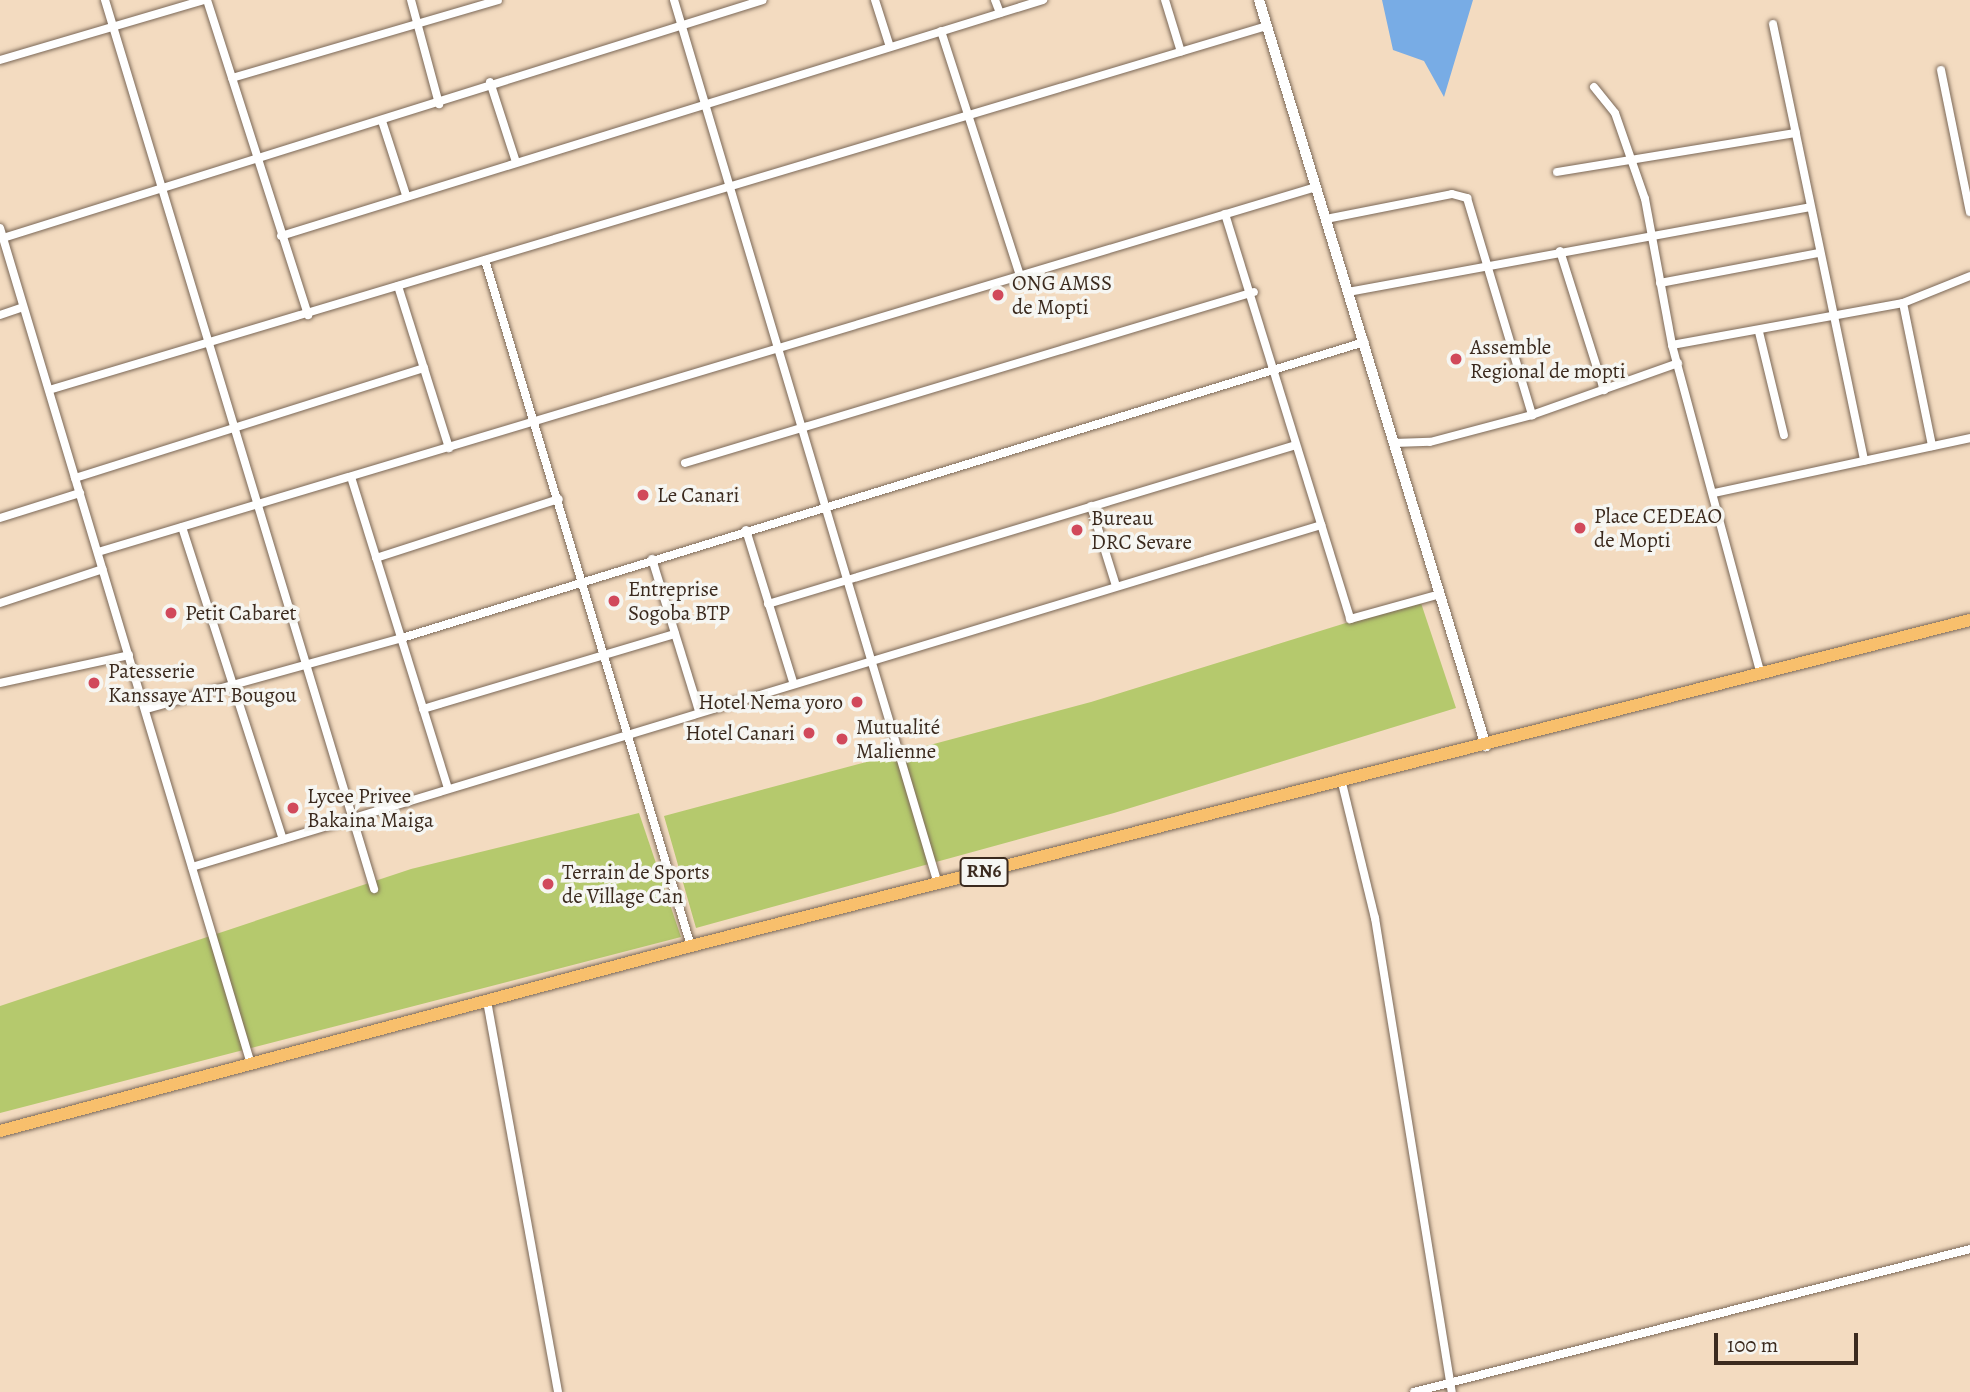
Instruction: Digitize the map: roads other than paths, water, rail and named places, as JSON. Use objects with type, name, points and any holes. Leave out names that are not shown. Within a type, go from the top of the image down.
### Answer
[{"type":"main road","name":"RN6","points":[[0,1131],[691,946],[1342,783],[1760,672],[1970,620]]},
{"type":"street","points":[[104,0],[163,185],[209,343],[238,426],[258,504],[374,889]]},
{"type":"street","points":[[0,60],[183,3],[205,0],[308,315]]},
{"type":"street","points":[[411,0],[439,104]]},
{"type":"street","points":[[232,78],[498,0]]},
{"type":"street","points":[[674,0],[939,884]]},
{"type":"street","points":[[3,238],[163,185],[439,104],[490,82],[763,0]]},
{"type":"street","points":[[875,0],[890,47]]},
{"type":"street","points":[[995,0],[1000,13]]},
{"type":"street","points":[[281,236],[1043,0]]},
{"type":"street","points":[[1165,0],[1181,52]]},
{"type":"street","points":[[1259,0],[1486,746]]},
{"type":"street","points":[[1773,24],[1831,315],[1864,461]]},
{"type":"street","points":[[49,390],[308,315],[1267,26]]},
{"type":"street","points":[[941,31],[1020,276]]},
{"type":"street","points":[[1941,70],[1970,212]]},
{"type":"street","points":[[490,82],[516,162]]},
{"type":"street","points":[[1594,87],[1615,113],[1631,160],[1651,235],[1672,345],[1760,672]]},
{"type":"street","points":[[382,121],[407,195]]},
{"type":"street","points":[[1557,173],[1796,133]]},
{"type":"street","points":[[98,552],[1316,187]]},
{"type":"street","points":[[1326,219],[1460,196],[1472,205],[1532,415]]},
{"type":"street","points":[[1348,292],[1488,264],[1810,207]]},
{"type":"street","points":[[1225,214],[1254,292],[1296,444],[1350,620],[1440,594]]},
{"type":"street","points":[[0,228],[251,1064]]},
{"type":"street","points":[[1560,251],[1604,390]]},
{"type":"street","points":[[1660,283],[1819,253]]},
{"type":"street","points":[[485,260],[537,422],[691,946]]},
{"type":"street","points":[[1672,345],[1759,332],[1831,315],[1903,303],[1970,276]]},
{"type":"street","points":[[398,286],[449,448]]},
{"type":"street","points":[[685,463],[1254,292]]},
{"type":"street","points":[[1903,303],[1932,446]]},
{"type":"street","points":[[0,315],[23,307]]},
{"type":"street","points":[[1759,332],[1784,435]]},
{"type":"street","points":[[146,709],[402,638],[826,505],[1275,372],[1364,342]]},
{"type":"street","points":[[1394,443],[1430,442],[1532,415],[1678,363]]},
{"type":"street","points":[[75,478],[424,368]]},
{"type":"street","points":[[1714,493],[1970,438]]},
{"type":"street","points":[[768,604],[1296,444]]},
{"type":"street","points":[[351,477],[448,788]]},
{"type":"street","points":[[0,517],[80,493]]},
{"type":"street","points":[[376,558],[559,499]]},
{"type":"street","points":[[1091,506],[1116,586]]},
{"type":"street","points":[[192,867],[871,658],[1321,525]]},
{"type":"street","points":[[182,527],[283,839]]},
{"type":"street","points":[[746,530],[793,682]]},
{"type":"street","points":[[652,559],[699,711]]},
{"type":"street","points":[[0,603],[103,569]]},
{"type":"street","points":[[423,709],[675,634]]},
{"type":"street","points":[[0,683],[129,655]]},
{"type":"street","points":[[1342,783],[1375,918],[1451,1387]]},
{"type":"street","points":[[487,1001],[558,1392]]},
{"type":"street","points":[[1414,1392],[1451,1387],[1970,1250]]},
{"type":"water","points":[[1382,0],[1473,0],[1444,97],[1424,61],[1393,50]]},
{"type":"place","name":"ONG AMSS de Mopti","points":[[998,295]]},
{"type":"place","name":"Assemble Regional de mopti","points":[[1456,359]]},
{"type":"place","name":"Le Canari","points":[[643,495]]},
{"type":"place","name":"Place CEDEAO de Mopti","points":[[1580,528]]},
{"type":"place","name":"Bureau DRC Sevare","points":[[1077,530]]},
{"type":"place","name":"Entreprise Sogoba BTP","points":[[614,601]]},
{"type":"place","name":"Petit Cabaret","points":[[171,613]]},
{"type":"place","name":"Patesserie Kanssaye ATT Bougou","points":[[94,683]]},
{"type":"place","name":"Hotel Nema yoro","points":[[857,702]]},
{"type":"place","name":"Hotel Canari","points":[[809,733]]},
{"type":"place","name":"Mutualité Malienne","points":[[842,739]]},
{"type":"place","name":"Lycee Privee Bakaina Maiga","points":[[293,808]]},
{"type":"place","name":"Terrain de Sports de Village Can","points":[[548,884]]}]
